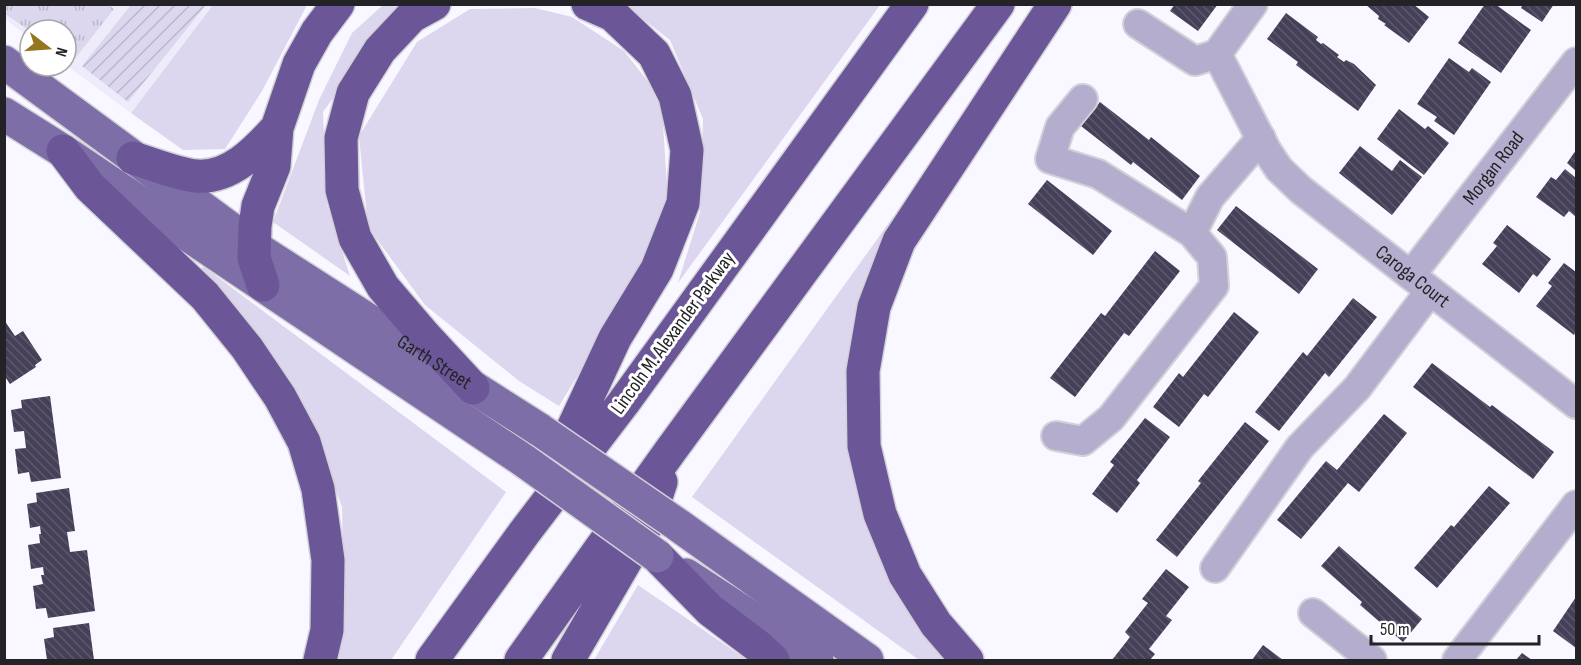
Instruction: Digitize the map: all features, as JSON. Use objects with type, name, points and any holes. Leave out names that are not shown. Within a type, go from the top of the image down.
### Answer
[{"type":"highway","points":[[263,285],[254,258],[254,246],[258,206],[274,166],[277,128],[299,64],[317,32],[338,4]]},
{"type":"highway","points":[[434,4],[412,16],[380,50],[353,93],[341,138],[342,190],[355,238],[383,287],[473,388]]},
{"type":"highway","points":[[524,533],[615,338],[657,269],[683,203],[687,150],[675,96],[654,54],[613,15],[588,4]]},
{"type":"highway","name":"Lincoln M. Alexander Parkway","points":[[432,660],[524,533],[624,402],[912,4]]},
{"type":"highway","points":[[521,660],[671,450],[998,4]]},
{"type":"highway","points":[[966,660],[936,624],[905,575],[880,514],[864,446],[863,371],[874,307],[899,241],[1055,4]]},
{"type":"highway","points":[[134,158],[195,176],[218,175],[254,153],[277,128]]},
{"type":"highway","points":[[63,151],[90,188],[205,296],[247,348],[280,397],[304,442],[318,489],[328,560],[327,630],[320,660]]},
{"type":"highway","points":[[568,660],[647,524],[671,450]]},
{"type":"highway","points":[[657,556],[710,610],[759,647],[772,660]]},
{"type":"main road","name":"Garth Street","points":[[4,62],[254,246],[540,430],[867,660]]},
{"type":"main road","name":"Garth Street","points":[[4,114],[63,151],[523,460],[657,556],[817,660]]},
{"type":"street","points":[[1138,24],[1195,62],[1217,54],[1253,4]]},
{"type":"street","name":"Caroga Court","points":[[1217,54],[1279,169],[1300,190],[1576,404]]},
{"type":"street","name":"Morgan Road","points":[[1215,568],[1300,447],[1357,388],[1421,283],[1576,62]]},
{"type":"street","points":[[1056,436],[1083,441],[1111,418],[1214,286],[1212,257],[1192,233],[1098,174],[1050,159],[1060,127],[1083,99]]},
{"type":"street","points":[[1192,233],[1210,196],[1261,138]]},
{"type":"street","points":[[1457,660],[1576,505]]},
{"type":"street","points":[[1313,613],[1372,660]]},
{"type":"shaded area","points":[[4,5],[213,5],[131,113],[78,74],[78,18],[18,18],[18,29],[5,19]]},
{"type":"green space","points":[[5,4],[107,4],[114,9],[78,55],[78,18],[18,18],[18,23],[5,14]]},
{"type":"green space","points":[[131,5],[206,5],[128,102],[82,66]]},
{"type":"green space","points":[[213,5],[307,5],[262,91],[225,149],[183,150],[131,113]]},
{"type":"green space","points":[[383,5],[408,5],[398,8],[323,112],[327,205],[350,276],[273,222],[319,100],[352,33]]},
{"type":"green space","points":[[625,5],[880,5],[678,283],[700,212],[703,119],[670,40]]},
{"type":"green space","points":[[535,8],[572,17],[624,51],[649,83],[662,110],[668,201],[637,278],[559,406],[519,381],[425,305],[368,227],[359,136],[417,42],[470,9]]},
{"type":"green space","points":[[914,188],[878,267],[846,392],[877,551],[956,660],[919,660],[692,497]]},
{"type":"green space","points":[[204,267],[506,492],[391,660],[334,660],[344,603],[342,507],[311,422],[195,272]]},
{"type":"green space","points":[[638,585],[747,660],[594,660]]},
{"type":"building","points":[[1175,4],[1218,4],[1198,31],[1170,11]]},
{"type":"building","points":[[1365,4],[1413,4],[1429,17],[1409,43],[1384,25],[1386,24],[1378,19],[1379,16]]},
{"type":"building","points":[[1485,4],[1495,4],[1531,30],[1501,73],[1458,43]]},
{"type":"building","points":[[1523,4],[1554,4],[1542,22],[1521,8]]},
{"type":"building","points":[[1286,13],[1318,37],[1316,40],[1321,44],[1323,43],[1339,55],[1337,57],[1344,62],[1346,60],[1354,64],[1376,85],[1358,111],[1296,65],[1298,62],[1267,39]]},
{"type":"building","points":[[1449,58],[1469,72],[1472,68],[1491,82],[1454,135],[1434,121],[1437,117],[1417,104]]},
{"type":"building","points":[[1100,102],[1149,140],[1151,137],[1200,176],[1182,200],[1133,162],[1131,165],[1081,126]]},
{"type":"building","points":[[1399,109],[1425,129],[1428,126],[1449,143],[1424,175],[1377,139]]},
{"type":"building","points":[[1360,146],[1392,171],[1400,160],[1422,177],[1392,215],[1339,173]]},
{"type":"building","points":[[1576,150],[1576,171],[1567,163]]},
{"type":"building","points":[[1565,169],[1576,178],[1576,217],[1569,211],[1564,217],[1536,197],[1551,177],[1556,180]]},
{"type":"building","points":[[1047,180],[1112,231],[1093,255],[1028,204]]},
{"type":"building","points":[[1236,206],[1318,269],[1299,294],[1217,230]]},
{"type":"building","points":[[1507,225],[1551,259],[1537,277],[1533,274],[1519,293],[1482,264],[1497,246],[1493,243]]},
{"type":"building","points":[[1155,251],[1180,271],[1129,336],[1124,333],[1075,397],[1050,378],[1101,313],[1105,316]]},
{"type":"building","points":[[1564,263],[1576,272],[1576,331],[1574,335],[1536,306],[1552,286],[1548,283]]},
{"type":"building","points":[[1353,298],[1377,317],[1329,377],[1325,373],[1279,431],[1255,412],[1303,352],[1307,356]]},
{"type":"building","points":[[1234,312],[1259,332],[1208,397],[1204,394],[1179,427],[1153,407],[1179,373],[1183,377]]},
{"type":"building","points":[[4,320],[15,336],[23,331],[42,360],[35,365],[36,367],[10,384],[4,375]]},
{"type":"building","points":[[1432,363],[1554,452],[1533,479],[1413,387]]},
{"type":"building","points":[[50,396],[61,478],[31,482],[29,472],[18,474],[15,449],[26,448],[24,431],[14,432],[11,410],[22,408],[21,400]]},
{"type":"building","points":[[1384,414],[1407,433],[1359,492],[1348,483],[1301,539],[1277,520],[1326,461],[1337,470]]},
{"type":"building","points":[[1145,418],[1170,437],[1137,480],[1140,483],[1117,513],[1092,494],[1114,465],[1110,462]]},
{"type":"building","points":[[1245,422],[1269,441],[1177,557],[1156,540],[1201,483],[1198,481]]},
{"type":"building","points":[[1489,486],[1510,503],[1437,588],[1414,568],[1451,525],[1454,527]]},
{"type":"building","points":[[69,488],[75,531],[67,532],[70,552],[87,550],[95,611],[48,618],[46,608],[36,609],[33,586],[43,584],[41,575],[44,575],[43,567],[31,569],[28,545],[40,543],[39,534],[41,534],[40,526],[30,528],[27,504],[37,502],[36,493]]},
{"type":"building","points":[[1339,546],[1422,619],[1403,642],[1360,605],[1362,602],[1321,566]]},
{"type":"building","points":[[1166,569],[1189,587],[1166,616],[1172,620],[1149,649],[1155,654],[1150,660],[1112,660],[1130,637],[1125,632],[1148,603],[1142,599]]},
{"type":"building","points":[[1576,597],[1576,648],[1553,631]]},
{"type":"building","points":[[89,623],[94,660],[47,660],[44,639],[54,637],[53,628]]},
{"type":"building","points":[[1263,645],[1283,660],[1252,660]]},
{"type":"building","points":[[1522,653],[1532,660],[1516,660]]}]
